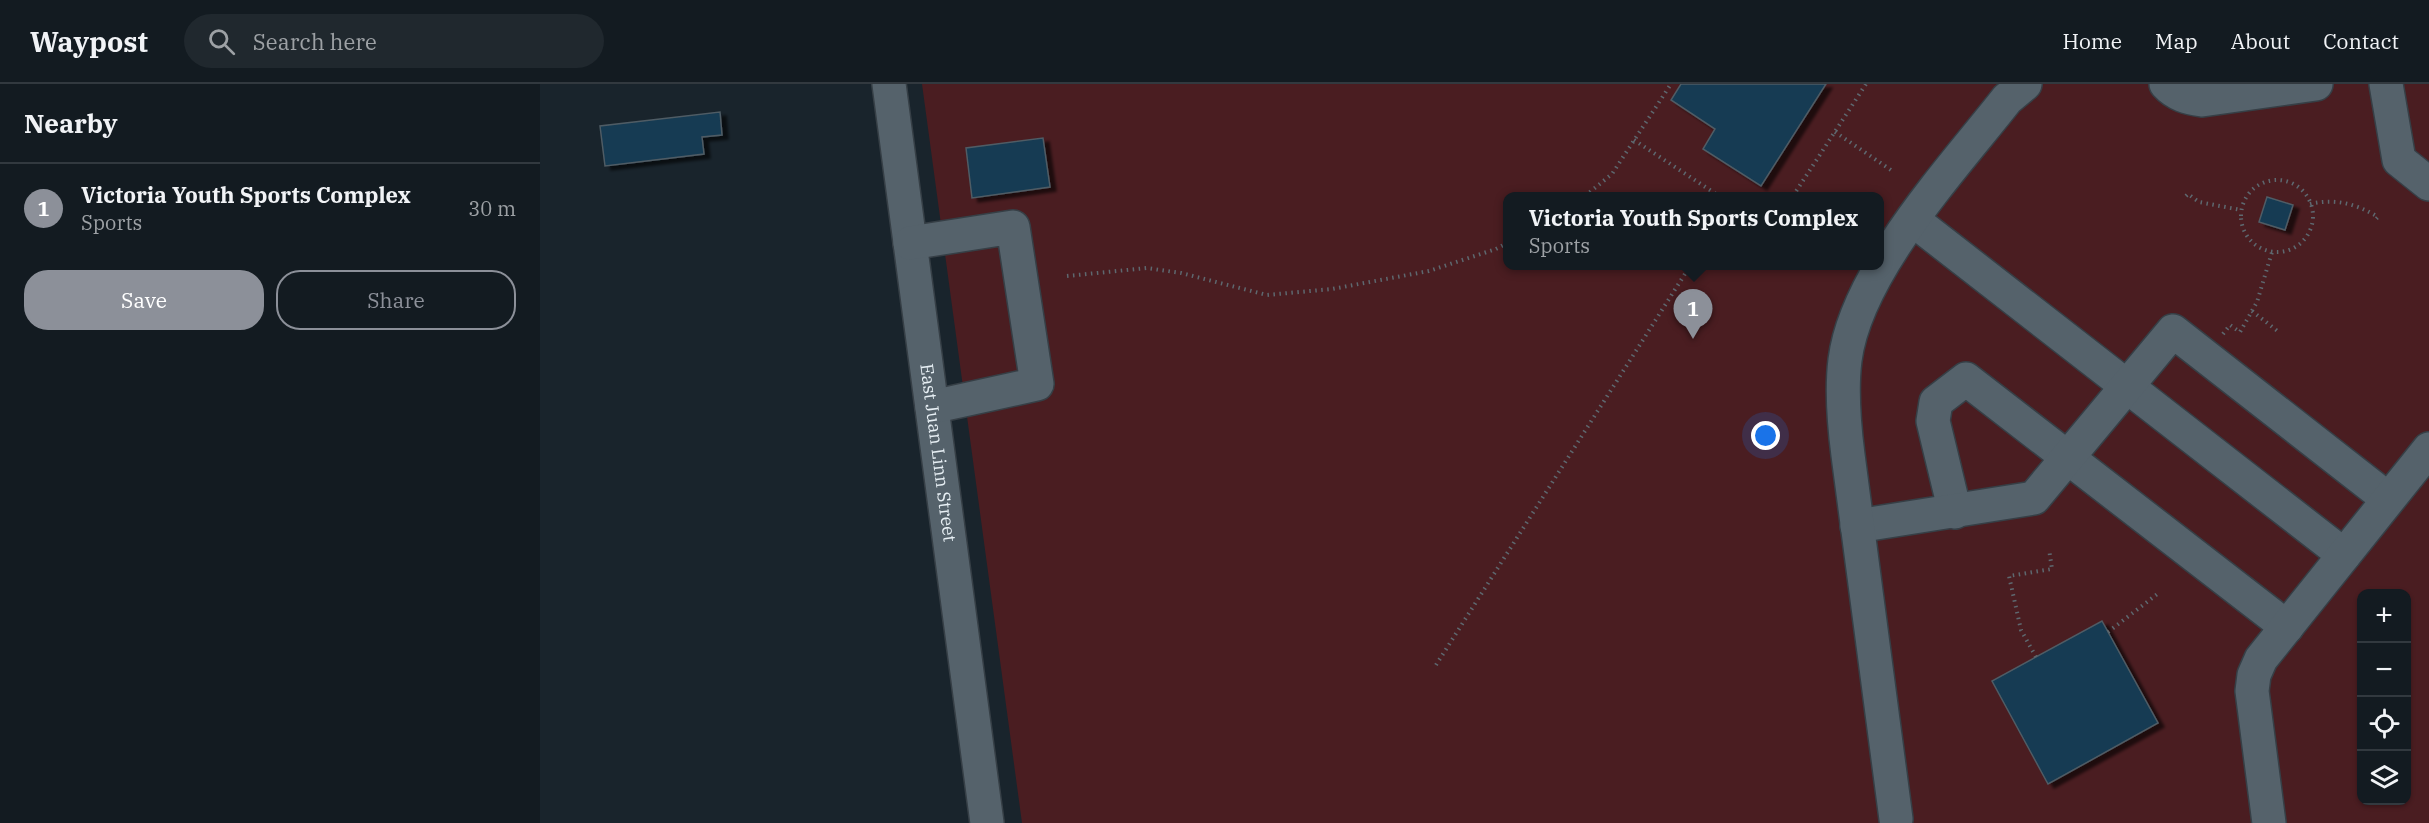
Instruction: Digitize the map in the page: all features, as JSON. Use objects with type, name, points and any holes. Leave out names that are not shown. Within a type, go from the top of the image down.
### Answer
[{"type":"street","name":"East Juan Linn Street","points":[[889,84],[987,823]]},
{"type":"street","points":[[1884,263],[1913,220],[2007,99],[2025,84]]},
{"type":"street","points":[[2166,84],[2173,91],[2188,98],[2202,100],[2316,84]]},
{"type":"street","points":[[2386,84],[2399,160],[2429,184]]},
{"type":"street","points":[[1913,220],[2344,555]]},
{"type":"street","points":[[910,243],[1013,226],[1037,384],[932,407]]},
{"type":"street","points":[[1879,270],[1859,309],[1845,359],[1843,409],[1897,822]]},
{"type":"street","points":[[1857,526],[2034,498],[2174,331],[2388,499]]},
{"type":"street","points":[[1955,512],[1933,421],[1936,402],[1966,379],[2287,627]]},
{"type":"street","points":[[2269,823],[2252,691],[2254,675],[2261,660],[2429,448]]},
{"type":"path","points":[[1590,192],[1612,174],[1671,84]]},
{"type":"path","points":[[1796,192],[1866,84]]},
{"type":"path","points":[[1834,132],[1891,170]]},
{"type":"path","points":[[1635,140],[1713,192]]},
{"type":"path","points":[[2272,180],[2295,185],[2305,193],[2310,204],[2312,222],[2305,239],[2296,247],[2272,252],[2252,242],[2245,233],[2241,210],[2252,190],[2261,183],[2272,180]]},
{"type":"path","points":[[2186,196],[2188,194],[2199,202],[2241,210]]},
{"type":"path","points":[[2310,204],[2324,201],[2343,202],[2369,212],[2378,218],[2376,219]]},
{"type":"path","points":[[1067,276],[1147,268],[1181,273],[1267,295],[1332,289],[1429,271],[1503,245]]},
{"type":"path","points":[[2230,325],[2240,332],[2257,302],[2272,252]]},
{"type":"path","points":[[1436,665],[1687,270]]},
{"type":"path","points":[[2252,311],[2280,333]]},
{"type":"path","points":[[2036,657],[2021,630],[2009,576],[2052,569],[2049,549]]},
{"type":"path","points":[[2108,632],[2160,592]]},
{"type":"shaded area","points":[[922,84],[2429,84],[2429,823],[1022,823]]},
{"type":"building","points":[[1681,84],[1826,84],[1761,186],[1703,149],[1715,129],[1671,100]]},
{"type":"building","points":[[720,112],[722,135],[702,137],[704,154],[605,166],[600,126]]},
{"type":"building","points":[[1043,138],[1050,187],[972,198],[966,148]]},
{"type":"building","points":[[2267,197],[2293,205],[2285,230],[2259,222]]},
{"type":"building","points":[[2102,621],[2158,723],[2048,784],[1992,681]]},
{"type":"place","name":"Victoria Youth Sports Complex","points":[[1693,339]]}]
